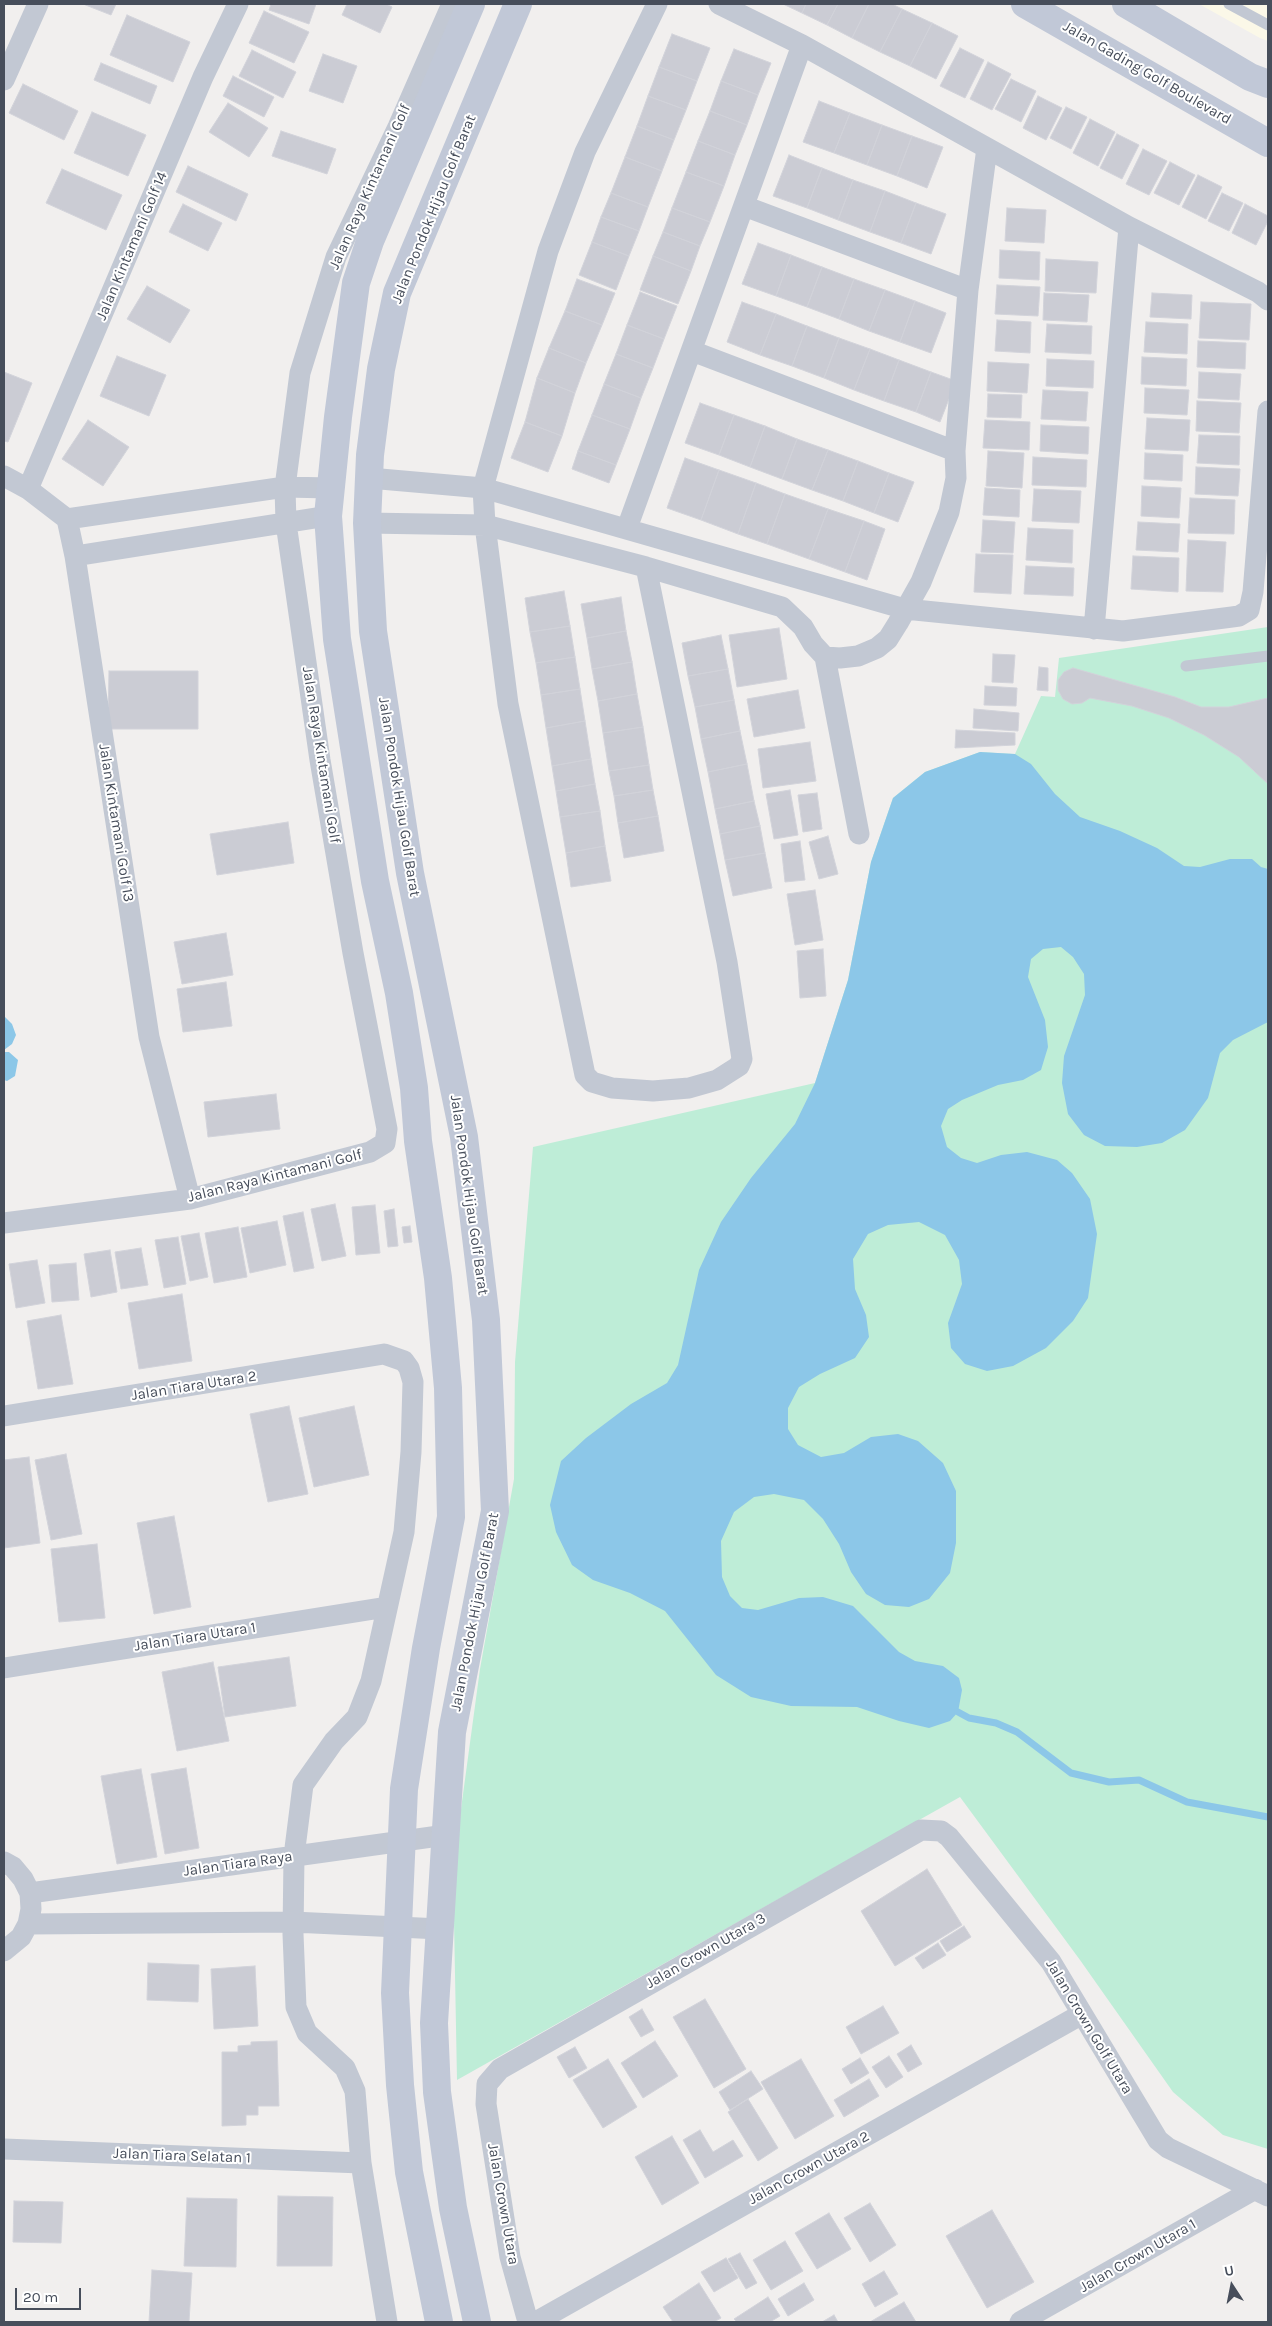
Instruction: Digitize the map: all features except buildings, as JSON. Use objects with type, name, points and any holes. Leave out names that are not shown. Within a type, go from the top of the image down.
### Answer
[{"type":"street","points":[[4,80],[38,4]]},
{"type":"street","name":"Jalan Kintamani Golf 14","points":[[28,489],[203,77],[238,4]]},
{"type":"street","name":"Jalan Raya Kintamani Golf","points":[[4,1223],[190,1199],[370,1152],[384,1143],[387,1130],[353,953],[320,760],[286,523],[285,487],[300,373],[336,257],[398,126],[452,4]]},
{"type":"street","points":[[439,2322],[409,2172],[400,2085],[396,2002],[397,1928],[404,1789],[426,1648],[451,1517],[448,1388],[438,1278],[418,1141],[414,1088],[399,993],[375,880],[337,639],[328,516],[356,283],[370,241],[471,4]]},
{"type":"street","name":"Jalan Pondok Hijau Golf Barat","points":[[477,2322],[453,2208],[437,2092],[434,2023],[452,1732],[495,1511],[486,1320],[464,1137],[410,872],[373,631],[368,524],[370,455],[381,370],[397,293],[518,4]]},
{"type":"street","points":[[646,567],[730,980],[742,1058],[739,1066],[717,1080],[689,1088],[653,1090],[606,1087],[592,1082],[585,1075],[508,704],[485,525],[483,488],[548,251],[585,152],[658,4]]},
{"type":"street","points":[[719,4],[802,45],[1130,227],[1258,292],[1268,300]]},
{"type":"street","name":"Jalan Gading Golf Boulevard","points":[[1025,4],[1268,143]]},
{"type":"street","points":[[1126,4],[1250,77],[1268,84]]},
{"type":"street","points":[[627,528],[802,45]]},
{"type":"street","points":[[417,132],[457,149]]},
{"type":"street","points":[[825,657],[858,656],[877,648],[888,639],[930,562],[948,512],[956,478],[955,451],[968,290],[987,148]]},
{"type":"street","points":[[744,206],[968,290]]},
{"type":"street","points":[[1094,629],[1130,227]]},
{"type":"street","points":[[692,351],[955,451]]},
{"type":"street","points":[[369,478],[483,488],[905,609],[1123,631],[1239,616],[1248,610],[1252,592],[1268,411]]},
{"type":"street","points":[[4,476],[28,489],[67,519],[285,487],[330,488]]},
{"type":"street","points":[[75,556],[328,516]]},
{"type":"street","name":"Jalan Kintamani Golf 13","points":[[67,519],[75,556],[149,1037],[190,1199]]},
{"type":"street","points":[[368,524],[485,525],[646,567],[782,606],[803,627],[813,644],[825,657],[859,834]]},
{"type":"street","points":[[375,880],[410,872]]},
{"type":"street","name":"Jalan Tiara Utara 2","points":[[4,1416],[384,1354],[404,1361],[413,1382],[411,1452],[404,1532],[387,1607]]},
{"type":"street","points":[[451,1517],[495,1511]]},
{"type":"street","points":[[387,1607],[371,1681],[357,1717],[334,1741],[304,1785],[294,1856],[293,1922],[296,2008],[307,2033],[345,2068],[355,2092],[361,2164],[387,2322]]},
{"type":"street","name":"Jalan Tiara Utara 1","points":[[4,1668],[387,1607]]},
{"type":"street","name":"Jalan Crown Utara 3","points":[[488,2084],[500,2069],[911,1834],[921,1830],[931,1830]]},
{"type":"street","name":"Jalan Crown Golf Utara","points":[[931,1830],[941,1831],[949,1837],[1051,1962],[1158,2140],[1168,2148],[1262,2192]]},
{"type":"street","name":"Jalan Tiara Raya","points":[[30,1893],[446,1835]]},
{"type":"street","points":[[4,1862],[23,1879],[30,1893],[31,1909],[28,1924],[21,1937],[4,1951]]},
{"type":"street","points":[[28,1924],[293,1922],[397,1928],[440,1928]]},
{"type":"street","name":"Jalan Crown Utara 2","points":[[536,2322],[1082,2014]]},
{"type":"street","name":"Jalan Crown Utara","points":[[488,2084],[486,2104],[510,2257],[528,2322]]},
{"type":"street","name":"Jalan Tiara Selatan 1","points":[[4,2149],[361,2164]]},
{"type":"street","name":"Jalan Crown Utara 1","points":[[1020,2322],[1262,2192]]},
{"type":"lane","points":[[1229,4],[1268,25]]},
{"type":"lane","points":[[1186,666],[1268,656]]},
{"type":"shaded area","points":[[1199,4],[1268,4],[1268,41],[1260,38]]},
{"type":"green space","points":[[1268,627],[1268,2149],[1223,2135],[1173,2092],[1080,1960],[960,1797],[457,2080],[453,1868],[480,1669],[514,1479],[515,1362],[533,1147],[815,1083],[848,980],[871,862],[893,798],[925,772],[980,752],[1015,754],[1041,696],[1055,697],[1059,658]]},
{"type":"water","points":[[980,752],[1015,754],[1031,764],[1055,794],[1080,817],[1120,831],[1157,848],[1184,866],[1200,867],[1230,859],[1252,859],[1261,867],[1268,869],[1268,1022],[1233,1040],[1220,1053],[1208,1098],[1185,1130],[1162,1143],[1137,1147],[1105,1146],[1084,1135],[1068,1114],[1062,1083],[1064,1056],[1085,995],[1084,974],[1073,957],[1061,947],[1043,949],[1031,959],[1028,977],[1045,1020],[1048,1047],[1041,1070],[1023,1080],[998,1085],[962,1100],[948,1109],[941,1126],[947,1147],[961,1158],[977,1163],[1001,1155],[1027,1152],[1057,1160],[1072,1173],[1090,1199],[1097,1234],[1088,1298],[1073,1321],[1046,1348],[1013,1366],[987,1371],[965,1364],[951,1348],[948,1323],[962,1284],[959,1260],[945,1235],[919,1222],[888,1225],[868,1234],[853,1259],[855,1289],[866,1315],[869,1337],[855,1358],[820,1374],[799,1387],[788,1408],[788,1429],[798,1445],[821,1457],[844,1453],[871,1437],[898,1434],[918,1441],[943,1463],[956,1491],[956,1543],[950,1573],[929,1599],[909,1607],[885,1605],[866,1594],[851,1572],[839,1544],[823,1519],[804,1500],[774,1494],[754,1497],[734,1512],[721,1541],[722,1577],[730,1596],[742,1608],[758,1610],[799,1598],[823,1597],[853,1606],[899,1652],[915,1661],[943,1666],[959,1678],[962,1690],[958,1712],[950,1721],[929,1728],[899,1721],[857,1707],[791,1706],[751,1697],[716,1675],[665,1611],[630,1593],[593,1580],[572,1565],[556,1532],[550,1505],[561,1461],[586,1438],[631,1404],[667,1383],[678,1365],[699,1270],[721,1222],[751,1178],[795,1124],[815,1083],[848,980],[871,862],[893,798],[925,772]]},
{"type":"water","points":[[4,1016],[12,1024],[16,1035],[12,1044],[4,1050]]},
{"type":"water","points":[[4,1052],[9,1052],[18,1060],[15,1076],[7,1081],[4,1080]]},
{"type":"waterway","points":[[958,1712],[969,1718],[996,1723],[1017,1732],[1071,1773],[1109,1782],[1139,1780],[1187,1802],[1268,1817]]}]
